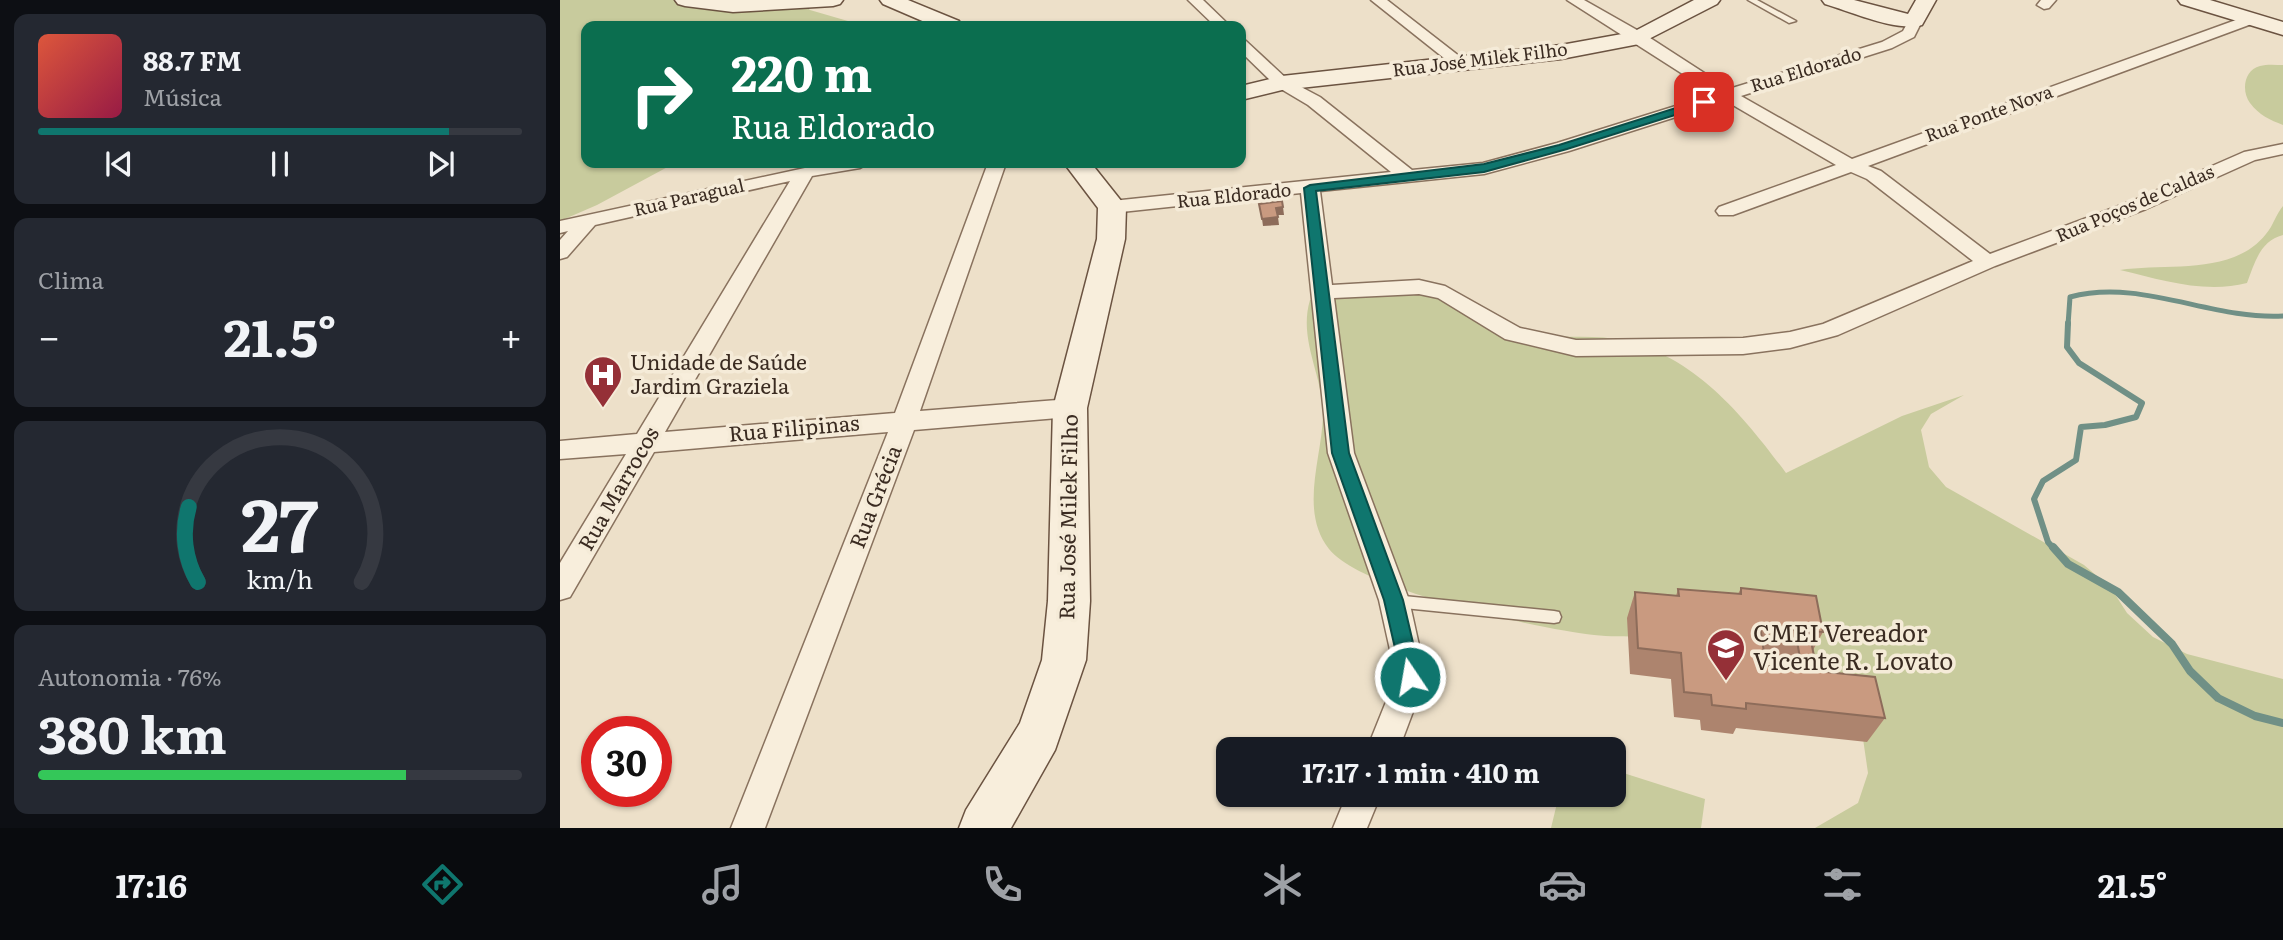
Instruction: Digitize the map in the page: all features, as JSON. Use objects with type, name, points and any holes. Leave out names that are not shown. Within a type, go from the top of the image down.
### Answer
[{"type":"street","points":[[685,0],[733,6],[834,0]]},
{"type":"street","points":[[890,0],[939,21]]},
{"type":"street","points":[[1195,0],[1218,21]]},
{"type":"street","points":[[1378,0],[1460,63]]},
{"type":"street","points":[[1574,0],[1639,37],[1727,95],[1848,164],[1874,175],[1988,262]]},
{"type":"street","name":"Rua José Milek Filho","points":[[1246,92],[1282,83],[1561,52],[1639,37],[1710,0]]},
{"type":"street","points":[[1832,0],[1900,20],[1915,21],[1926,0]]},
{"type":"street","points":[[2188,0],[2283,29]]},
{"type":"street","name":"Rua Ponte Nova","points":[[1727,211],[1848,164],[2252,19]]},
{"type":"street","name":"Rua Eldorado","points":[[1112,207],[1484,168],[1563,147],[1887,45],[1909,34],[1915,21]]},
{"type":"street","points":[[1246,49],[1282,83],[1314,101],[1409,177]]},
{"type":"street","name":"Rua Poços de Caldas","points":[[1322,292],[1419,287],[1445,293],[1513,334],[1576,348],[1743,346],[1790,340],[1830,330],[1988,262],[2139,205],[2250,156],[2283,149]]},
{"type":"street","name":"Rua Paragual","points":[[560,227],[830,168]]},
{"type":"street","name":"Rua Grécia","points":[[748,828],[905,420],[995,168]]},
{"type":"street","points":[[1081,168],[1112,207]]},
{"type":"street","name":"Rua Marrocos","points":[[560,588],[806,172]]},
{"type":"street","points":[[1310,188],[1341,453],[1394,600],[1410,677],[1389,737]]},
{"type":"street","name":"Rua José Milek Filho","points":[[984,828],[1039,734],[1064,660],[1069,601],[1070,408],[1111,239],[1112,207]]},
{"type":"street","points":[[560,253],[589,220]]},
{"type":"street","name":"Rua Filipinas","points":[[560,450],[1070,408]]},
{"type":"street","points":[[1350,828],[1359,807]]},
{"type":"lane","points":[[1752,0],[1792,21]]},
{"type":"lane","points":[[1394,600],[1554,617]]},
{"type":"green space","points":[[560,0],[799,0],[810,10],[848,21],[581,21],[581,168],[666,168],[597,205],[560,221]]},
{"type":"green space","points":[[2283,65],[2283,125],[2265,117],[2253,107],[2247,98],[2245,87],[2247,76],[2255,68]]},
{"type":"green space","points":[[2283,206],[2283,235],[2264,247],[2247,283],[2199,286],[2120,270],[2198,265],[2236,256],[2252,247],[2266,234]]},
{"type":"green space","points":[[1421,289],[1524,332],[1547,336],[1615,339],[1643,346],[1668,357],[1713,389],[1733,408],[1786,473],[1902,416],[1964,395],[1931,414],[1921,430],[1929,467],[1946,487],[2084,565],[2111,588],[2127,613],[2153,637],[2187,654],[2283,679],[2283,828],[1815,828],[1858,803],[1868,773],[1861,725],[1845,691],[1811,652],[1600,636],[1534,625],[1412,593],[1347,564],[1329,549],[1315,518],[1314,484],[1323,415],[1307,329],[1310,300],[1349,294]]},
{"type":"green space","points":[[1626,774],[1705,799],[1701,828],[1551,828],[1556,807],[1626,807]]},
{"type":"building","points":[[1282,201],[1283,207],[1276,208],[1278,217],[1262,219],[1259,204]]},
{"type":"building","points":[[1741,588],[1816,596],[1823,632],[1809,631],[1817,671],[1875,677],[1885,718],[1746,703],[1746,709],[1712,705],[1711,695],[1684,692],[1681,653],[1638,648],[1635,592],[1679,596],[1678,589],[1741,594]],"holes":[[[1760,626],[1795,630],[1802,669],[1766,666]]]},
{"type":"waterway","points":[[2068,325],[2070,297],[2097,293],[2150,296],[2229,312],[2283,316]]},
{"type":"waterway","points":[[2054,549],[2048,542],[2034,499],[2043,481],[2076,460],[2081,427],[2105,425],[2136,417],[2142,403],[2079,363],[2067,347],[2068,323]]},
{"type":"waterway","points":[[2053,547],[2068,564],[2118,592],[2172,644],[2190,671],[2218,698],[2255,716],[2283,723]]},
{"type":"place","name":"Unidade de Saúde Jardim Graziela","points":[[603,409]]},
{"type":"place","name":"CMEI Vereador Vicente R. Lovato","points":[[1726,682]]},
{"type":"route","points":[[1410,677],[1394,600],[1341,453],[1310,188],[1484,168],[1563,147],[1704,102]]}]
